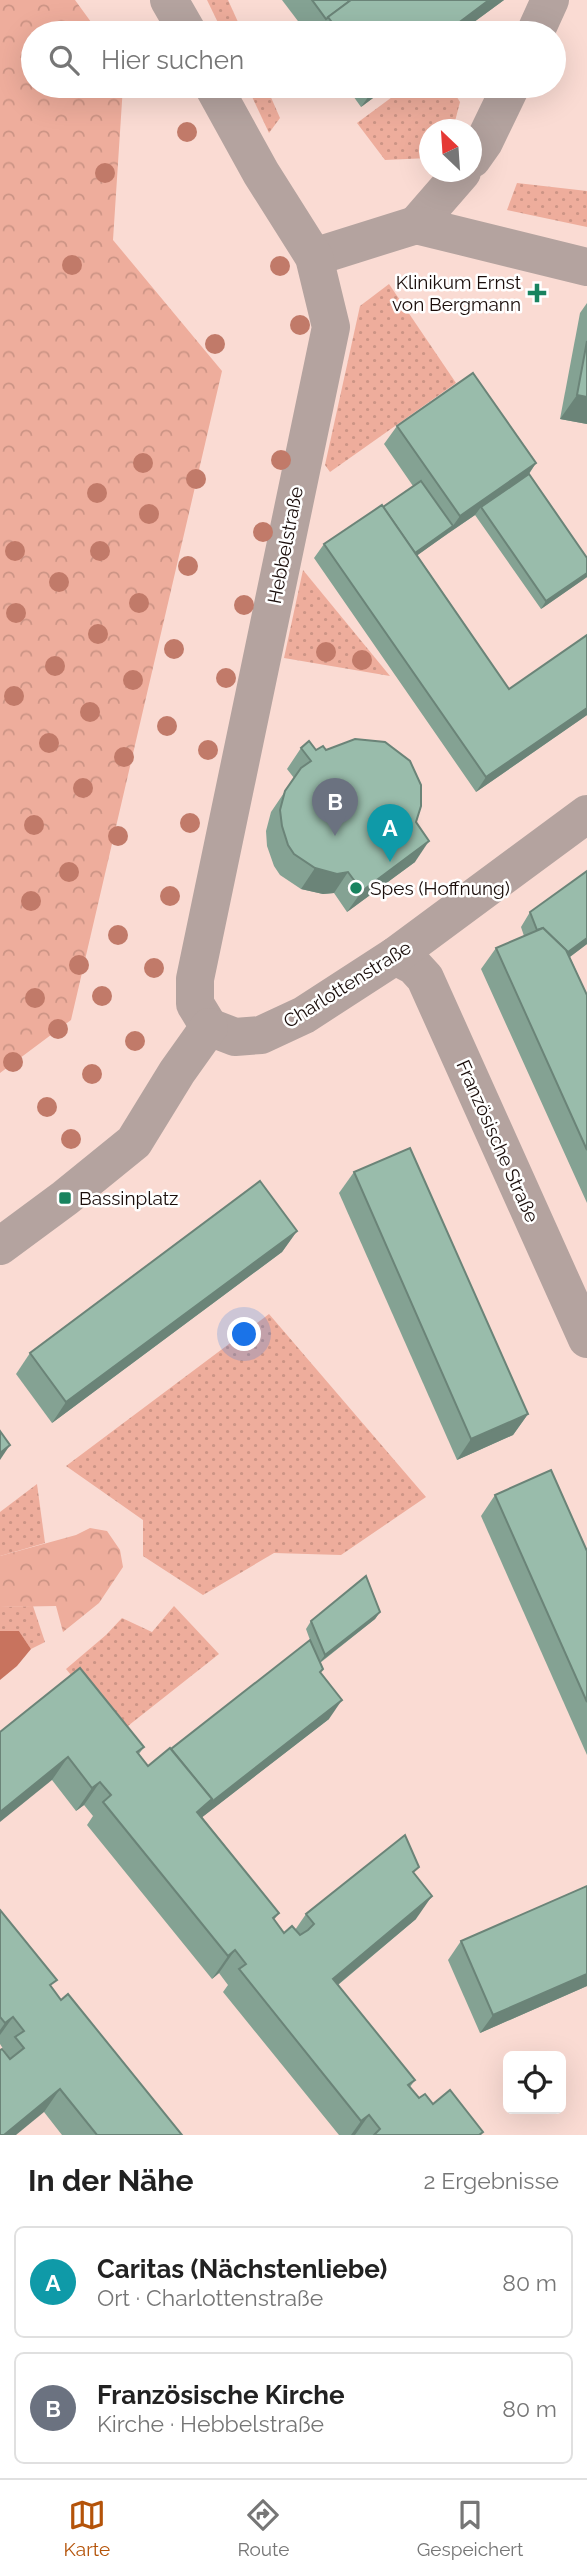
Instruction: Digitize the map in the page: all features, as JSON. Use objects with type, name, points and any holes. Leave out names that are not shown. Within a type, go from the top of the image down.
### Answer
[{"type":"street","points":[[169,0],[181,21]]},
{"type":"street","points":[[540,21],[550,0]]},
{"type":"street","name":"Hebbelstraße","points":[[209,1027],[195,1004],[195,979],[331,327],[314,257],[261,173],[220,98]]},
{"type":"street","points":[[482,145],[504,98]]},
{"type":"street","points":[[314,257],[415,225],[453,182]]},
{"type":"street","points":[[415,225],[587,267]]},
{"type":"street","name":"Charlottenstraße","points":[[209,1027],[235,1037],[261,1035],[304,1015],[395,957],[587,814]]},
{"type":"street","name":"Französische Straße","points":[[395,957],[414,965],[425,978],[587,1339]]},
{"type":"street","points":[[0,1246],[134,1142],[177,1072],[209,1027]]},
{"type":"green space","points":[[0,0],[75,0],[90,21],[21,21],[21,98],[122,98],[113,240],[222,371],[71,1020],[0,1073]]},
{"type":"green space","points":[[207,0],[228,0],[238,21],[217,21]]},
{"type":"green space","points":[[253,98],[271,98],[280,118],[269,133]]},
{"type":"green space","points":[[391,98],[458,98],[460,102],[456,119],[419,119],[419,158],[385,160],[357,123]]},
{"type":"green space","points":[[517,183],[587,191],[587,227],[507,210]]},
{"type":"green space","points":[[389,284],[456,383],[330,472],[325,465],[360,306]]},
{"type":"green space","points":[[303,570],[390,676],[284,658]]},
{"type":"green space","points":[[269,1314],[426,1497],[341,1555],[274,1553],[203,1595],[143,1556],[143,1520],[66,1466]]},
{"type":"green space","points":[[37,1484],[45,1543],[0,1556],[0,1512]]},
{"type":"green space","points":[[90,1528],[107,1531],[120,1550],[123,1567],[99,1603],[63,1632],[56,1606],[0,1607],[0,1556],[76,1535]]},
{"type":"green space","points":[[33,1606],[45,1642],[31,1649],[19,1631],[0,1631],[0,1607]]},
{"type":"green space","points":[[174,1606],[219,1654],[119,1733],[66,1669],[122,1618],[152,1632]]},
{"type":"shaded area","points":[[0,1631],[19,1631],[31,1649],[17,1666],[0,1680]]},
{"type":"building","points":[[312,0],[351,0],[326,19]]},
{"type":"building","points":[[351,0],[489,0],[461,21],[331,21],[328,17]]},
{"type":"building","points":[[587,341],[587,397],[577,395]]},
{"type":"building","points":[[473,373],[536,463],[460,516],[397,426]]},
{"type":"building","points":[[529,474],[587,558],[587,573],[546,601],[481,507]]},
{"type":"building","points":[[421,481],[453,526],[415,553],[383,507]]},
{"type":"building","points":[[382,505],[509,689],[587,635],[587,708],[486,777],[324,544]]},
{"type":"building","points":[[355,739],[385,742],[410,761],[421,785],[421,806],[416,822],[429,841],[362,891],[348,872],[337,874],[315,868],[294,854],[288,845],[280,810],[285,791],[301,768],[311,761],[301,748],[309,741],[316,750],[323,746],[326,750]]},
{"type":"building","points":[[587,871],[587,938],[568,952],[543,928],[537,930],[530,912]]},
{"type":"building","points":[[543,928],[566,950],[587,995],[587,1150],[496,948]]},
{"type":"building","points":[[410,1148],[528,1414],[471,1439],[354,1172]]},
{"type":"building","points":[[260,1181],[297,1231],[66,1402],[30,1353]]},
{"type":"building","points":[[0,1431],[10,1445],[0,1453]]},
{"type":"building","points":[[551,1470],[587,1551],[587,1702],[495,1495]]},
{"type":"building","points":[[366,1576],[380,1612],[325,1655],[311,1621]]},
{"type":"building","points":[[310,1640],[323,1669],[320,1672],[342,1700],[209,1804],[212,1799],[171,1749]]},
{"type":"building","points":[[80,1668],[144,1747],[137,1752],[148,1766],[170,1748],[212,1799],[197,1812],[279,1913],[273,1918],[284,1933],[292,1926],[300,1935],[308,1930],[314,1924],[306,1914],[405,1835],[419,1867],[413,1872],[432,1896],[333,1979],[415,2080],[408,2085],[419,2098],[425,2094],[433,2104],[450,2090],[483,2132],[479,2135],[374,2135],[380,2129],[369,2115],[361,2121],[239,1969],[246,1964],[235,1950],[228,1956],[103,1802],[111,1795],[100,1782],[92,1788],[68,1757],[0,1812],[0,1732]]},
{"type":"building","points":[[587,1886],[587,1974],[493,2015],[461,1941]]},
{"type":"building","points":[[0,1910],[57,1980],[50,1985],[61,2000],[68,1994],[182,2135],[97,2135],[60,2089],[4,2135],[0,2135],[0,2050],[10,2059],[24,2048],[15,2037],[24,2031],[13,2017],[5,2023],[0,2017]]},
{"type":"place","name":"Klinikum Ernst von Bergmann","points":[[537,293]]},
{"type":"place","name":"Französische Kirche","points":[[335,836]]},
{"type":"place","name":"Caritas (Nächstenliebe)","points":[[390,862]]},
{"type":"place","name":"Spes (Hoffnung)","points":[[356,888]]},
{"type":"place","name":"Bassinplatz","points":[[65,1198]]}]
